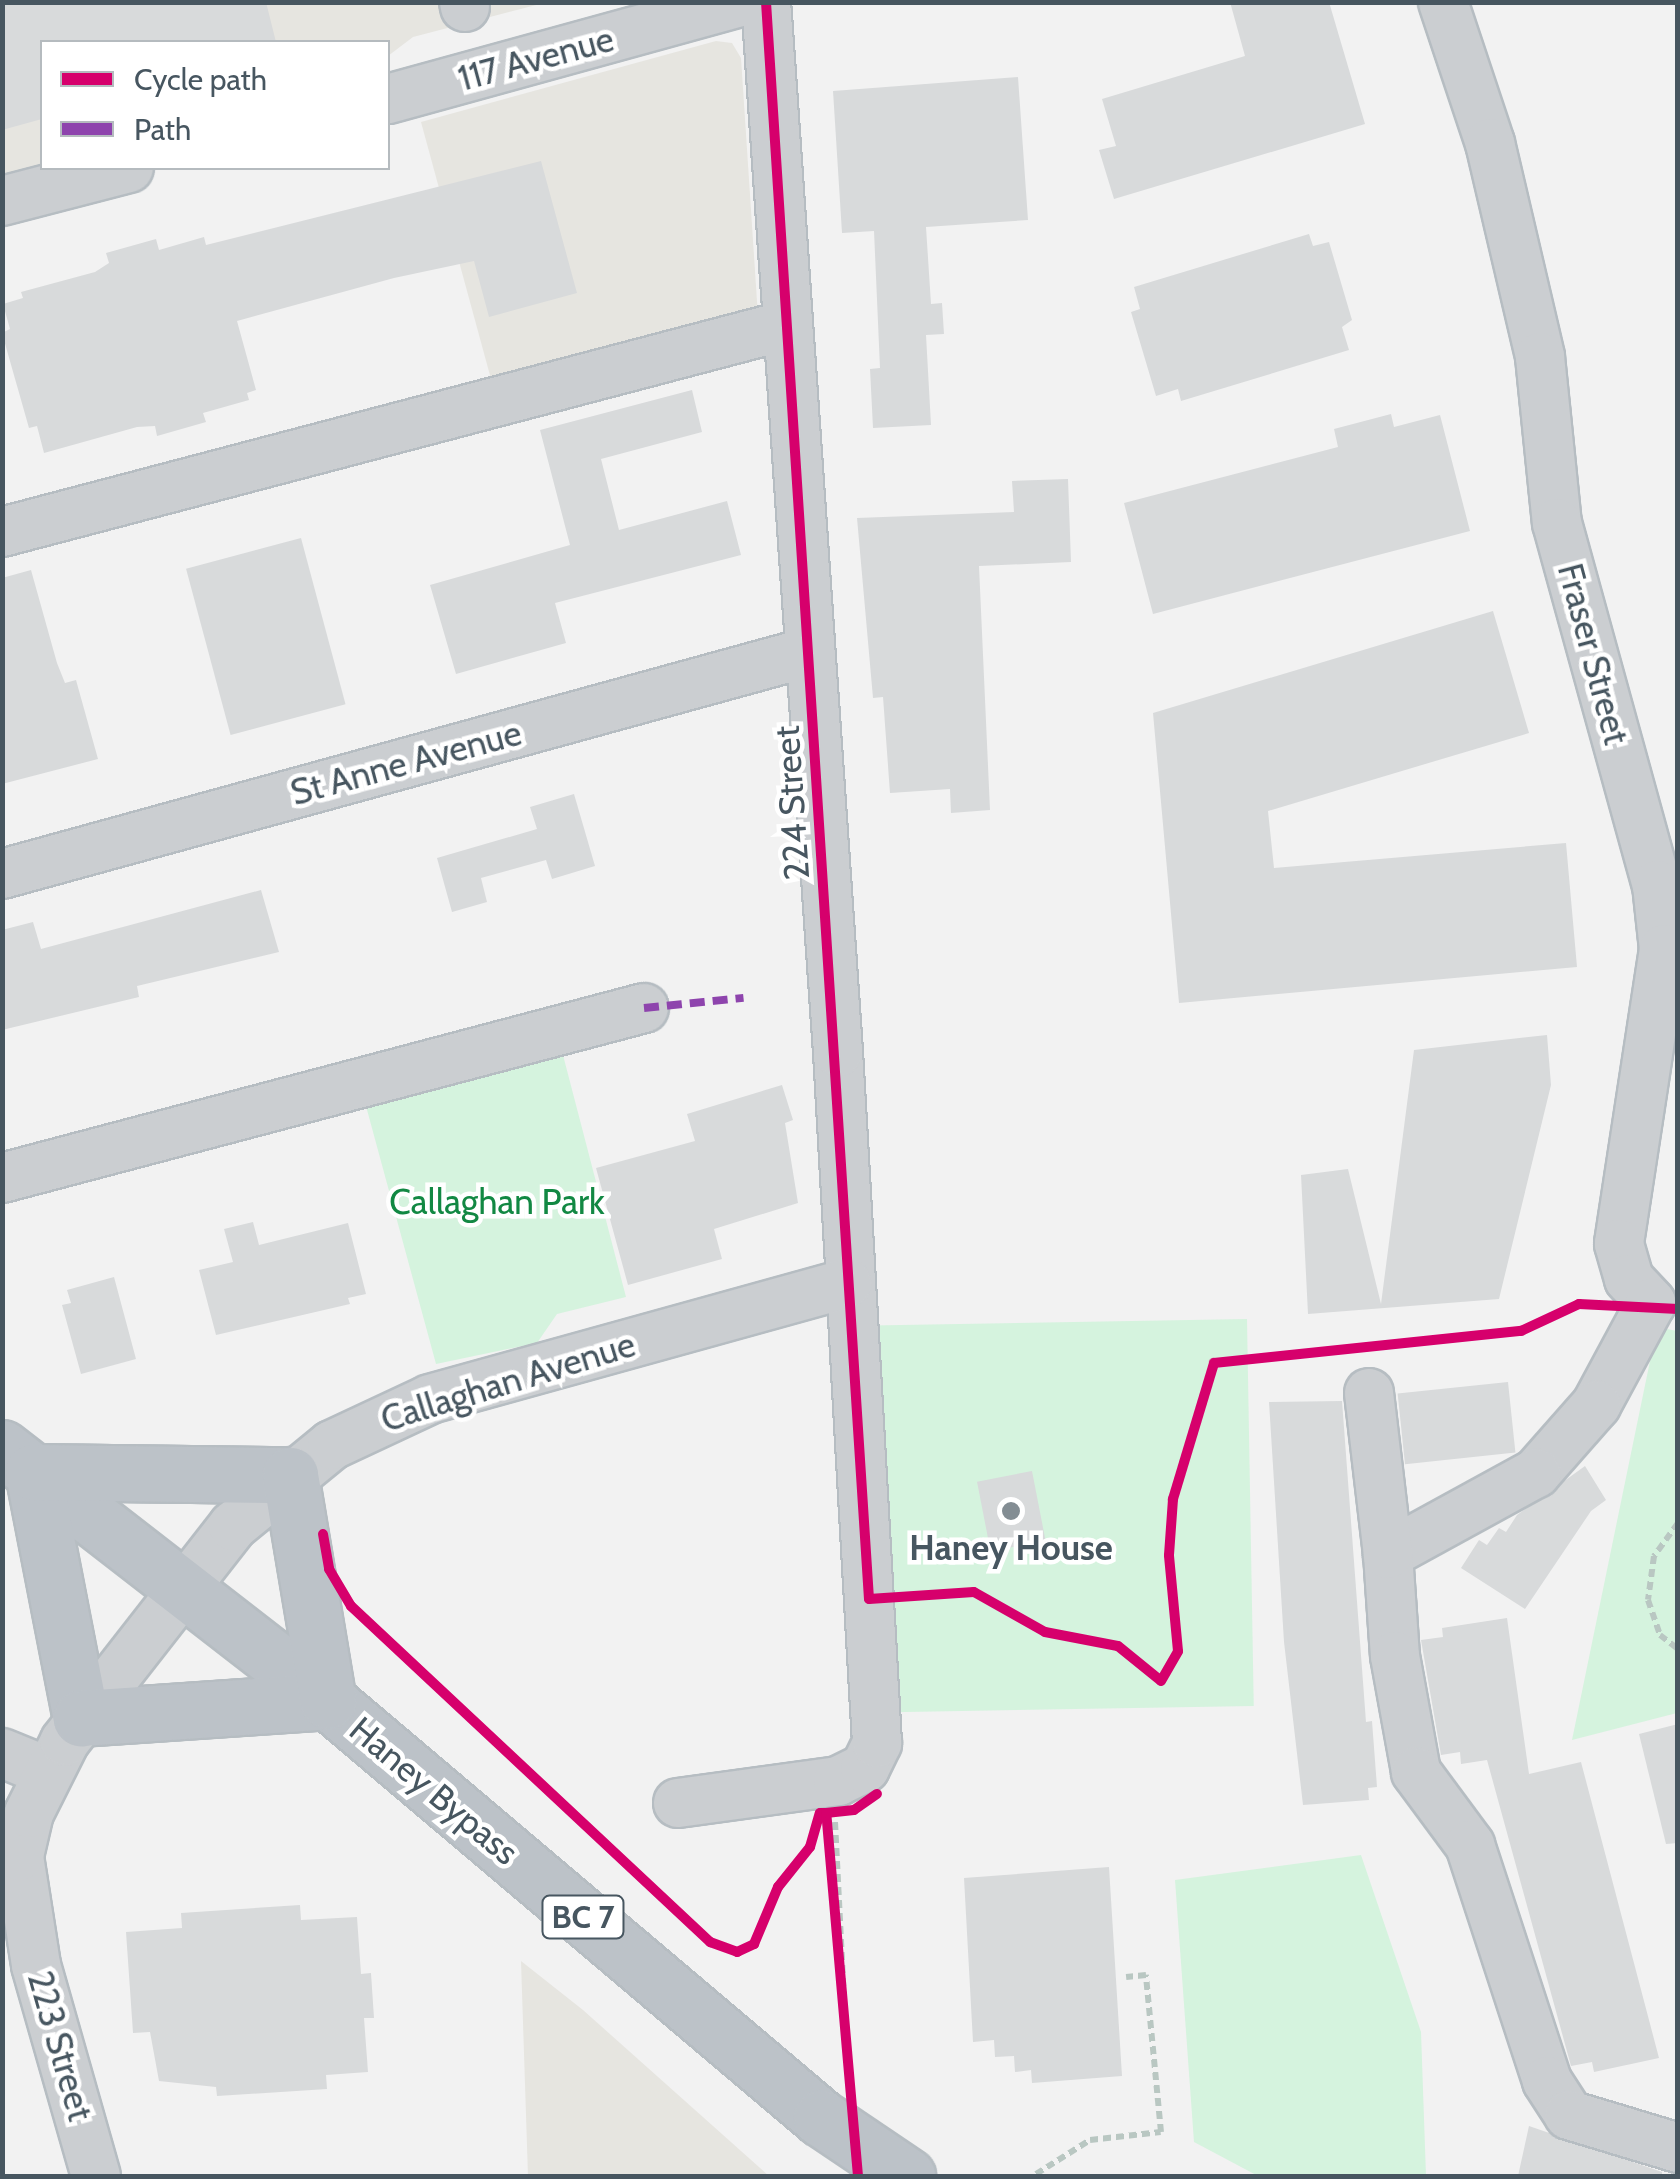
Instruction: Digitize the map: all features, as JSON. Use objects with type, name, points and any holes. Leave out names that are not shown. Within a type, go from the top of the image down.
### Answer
[{"type":"highway","points":[[18,1460],[290,1475],[328,1701],[81,1718],[18,1460]]},
{"type":"highway","name":"Haney Bypass","points":[[18,1460],[328,1701],[821,2118],[907,2176]]},
{"type":"street","name":"117 Avenue","points":[[390,99],[742,2]]},
{"type":"street","name":"224 Street","points":[[766,2],[877,1730],[859,1788]]},
{"type":"street","name":"Fraser Street","points":[[1443,2],[1490,142],[1540,357],[1557,522],[1657,886],[1664,948],[1619,1244],[1629,1279],[1664,1306]]},
{"type":"street","points":[[2,201],[121,170]]},
{"type":"street","points":[[2,532],[786,325]]},
{"type":"street","name":"St Anne Avenue","points":[[2,874],[809,652]]},
{"type":"street","points":[[2,1178],[644,1008]]},
{"type":"street","name":"Callaghan Avenue","points":[[11,1858],[46,1771],[81,1718],[185,1592],[233,1526],[290,1475],[376,1420],[430,1399],[848,1283]]},
{"type":"street","points":[[1388,1554],[1536,1473],[1596,1404],[1664,1306]]},
{"type":"street","points":[[1369,1392],[1388,1554],[1395,1656],[1416,1772],[1470,1846],[1546,2081],[1570,2115],[1678,2148]]},
{"type":"street","points":[[2,1753],[46,1771]]},
{"type":"street","points":[[678,1804],[838,1782],[859,1788]]},
{"type":"street","name":"223 Street","points":[[11,1858],[36,1965],[96,2176]]},
{"type":"path","points":[[1678,1523],[1654,1556],[1648,1600],[1660,1635],[1678,1649]]},
{"type":"path","points":[[844,2034],[827,1813],[859,1788]]},
{"type":"path","points":[[1036,2174],[1090,2140],[1162,2132],[1146,1975],[1126,1977]]},
{"type":"shaded area","points":[[3,3],[544,3],[413,37],[390,54],[390,40],[40,40],[40,165],[3,176]]},
{"type":"shaded area","points":[[716,41],[732,43],[741,58],[759,332],[497,401],[421,122]]},
{"type":"shaded area","points":[[521,1961],[583,2010],[769,2176],[528,2176]]},
{"type":"green space","name":"Callaghan Park","points":[[557,1032],[626,1297],[557,1314],[537,1343],[436,1364],[360,1084]]},
{"type":"green space","points":[[1247,1319],[1254,1706],[878,1713],[871,1326]]},
{"type":"green space","points":[[1657,1327],[1677,1331],[1677,1713],[1572,1740]]},
{"type":"green space","points":[[1361,1855],[1421,2032],[1426,2176],[1258,2176],[1194,2142],[1175,1880]]},
{"type":"building","points":[[2,2],[266,2],[276,40],[40,40],[40,120],[2,130]]},
{"type":"building","points":[[1230,2],[1329,2],[1365,124],[1114,199],[1099,150],[1116,146],[1102,99],[1245,56]]},
{"type":"building","points":[[1018,77],[1028,220],[926,227],[931,304],[942,303],[944,334],[926,335],[931,425],[873,428],[870,369],[880,368],[874,231],[842,233],[833,91]]},
{"type":"building","points":[[541,161],[577,293],[489,317],[474,261],[394,278],[237,321],[256,390],[247,393],[249,400],[203,413],[206,422],[157,436],[155,426],[137,427],[44,453],[37,426],[29,428],[2,333],[10,329],[3,304],[23,298],[21,292],[95,272],[109,263],[106,253],[156,239],[159,250],[204,237],[206,245]]},
{"type":"building","points":[[1309,234],[1313,246],[1329,242],[1352,320],[1342,327],[1349,350],[1181,401],[1178,389],[1156,396],[1131,312],[1140,309],[1134,287]]},
{"type":"building","points":[[692,390],[702,432],[601,459],[619,530],[727,501],[741,555],[555,603],[566,643],[456,674],[430,585],[570,545],[540,430]]},
{"type":"building","points":[[1391,414],[1394,427],[1440,415],[1470,531],[1153,614],[1124,503],[1338,447],[1334,429]]},
{"type":"building","points":[[1068,479],[1071,562],[979,566],[990,810],[951,813],[950,789],[890,793],[883,697],[873,698],[857,518],[1014,512],[1012,481]]},
{"type":"building","points":[[301,538],[346,704],[231,735],[186,569]]},
{"type":"building","points":[[31,570],[57,663],[65,683],[76,680],[98,759],[2,784],[2,578]]},
{"type":"building","points":[[1493,611],[1529,733],[1268,811],[1274,868],[1566,843],[1577,967],[1179,1003],[1153,713]]},
{"type":"building","points":[[574,794],[595,866],[552,879],[546,860],[481,878],[487,902],[452,912],[437,858],[537,829],[530,807]]},
{"type":"building","points":[[261,890],[279,952],[137,986],[139,997],[2,1030],[2,930],[33,922],[41,949]]},
{"type":"building","points":[[1547,1035],[1551,1085],[1499,1299],[1308,1314],[1301,1175],[1348,1169],[1381,1304],[1414,1050]]},
{"type":"building","points":[[782,1085],[793,1120],[785,1123],[798,1203],[714,1229],[722,1259],[628,1285],[596,1168],[695,1141],[687,1114]]},
{"type":"building","points":[[253,1222],[259,1245],[348,1223],[366,1294],[348,1298],[350,1304],[216,1335],[199,1270],[233,1262],[224,1229]]},
{"type":"building","points":[[114,1277],[136,1359],[81,1374],[62,1305],[71,1303],[67,1290]]},
{"type":"building","points":[[1508,1382],[1515,1453],[1405,1464],[1398,1394]]},
{"type":"building","points":[[1342,1401],[1366,1722],[1372,1721],[1377,1787],[1368,1788],[1369,1800],[1303,1805],[1284,1642],[1269,1402]]},
{"type":"building","points":[[1585,1466],[1606,1500],[1591,1511],[1525,1609],[1461,1568],[1479,1540],[1487,1545],[1499,1528],[1506,1532],[1517,1515]]},
{"type":"building","name":"Haney House","points":[[1032,1471],[1046,1541],[991,1551],[977,1482]]},
{"type":"building","points":[[1507,1618],[1529,1774],[1581,1762],[1659,2058],[1594,2072],[1592,2062],[1571,2066],[1487,1760],[1461,1764],[1460,1752],[1441,1755],[1421,1640],[1443,1637],[1442,1628]]},
{"type":"building","points":[[1678,1724],[1678,1843],[1666,1844],[1639,1734]]},
{"type":"building","points":[[1109,1867],[1122,2076],[1032,2083],[1031,2070],[1015,2072],[1014,2056],[995,2057],[994,2040],[973,2042],[964,1878]]},
{"type":"building","points":[[300,1905],[301,1920],[357,1917],[361,1974],[371,1973],[374,2018],[364,2018],[368,2072],[326,2075],[327,2089],[217,2096],[216,2087],[159,2081],[150,2032],[133,2033],[126,1932],[182,1928],[181,1913]]},
{"type":"building","points":[[1529,2126],[1662,2172],[1662,2176],[1518,2176]]},
{"type":"marked path","points":[[644,1008],[743,998]]},
{"type":"cycle path","points":[[766,2],[869,1599],[974,1592],[1045,1632],[1118,1646],[1161,1681],[1178,1651],[1169,1555],[1173,1499],[1214,1363],[1521,1331],[1579,1304],[1678,1309]]},
{"type":"cycle path","points":[[323,1534],[329,1569],[351,1606],[710,1942],[737,1952],[754,1944],[778,1887],[810,1847],[820,1813],[826,1813]]},
{"type":"cycle path","points":[[858,2176],[826,1813],[854,1810],[877,1794]]},
{"type":"place","name":"Haney House","points":[[1011,1511]]}]
